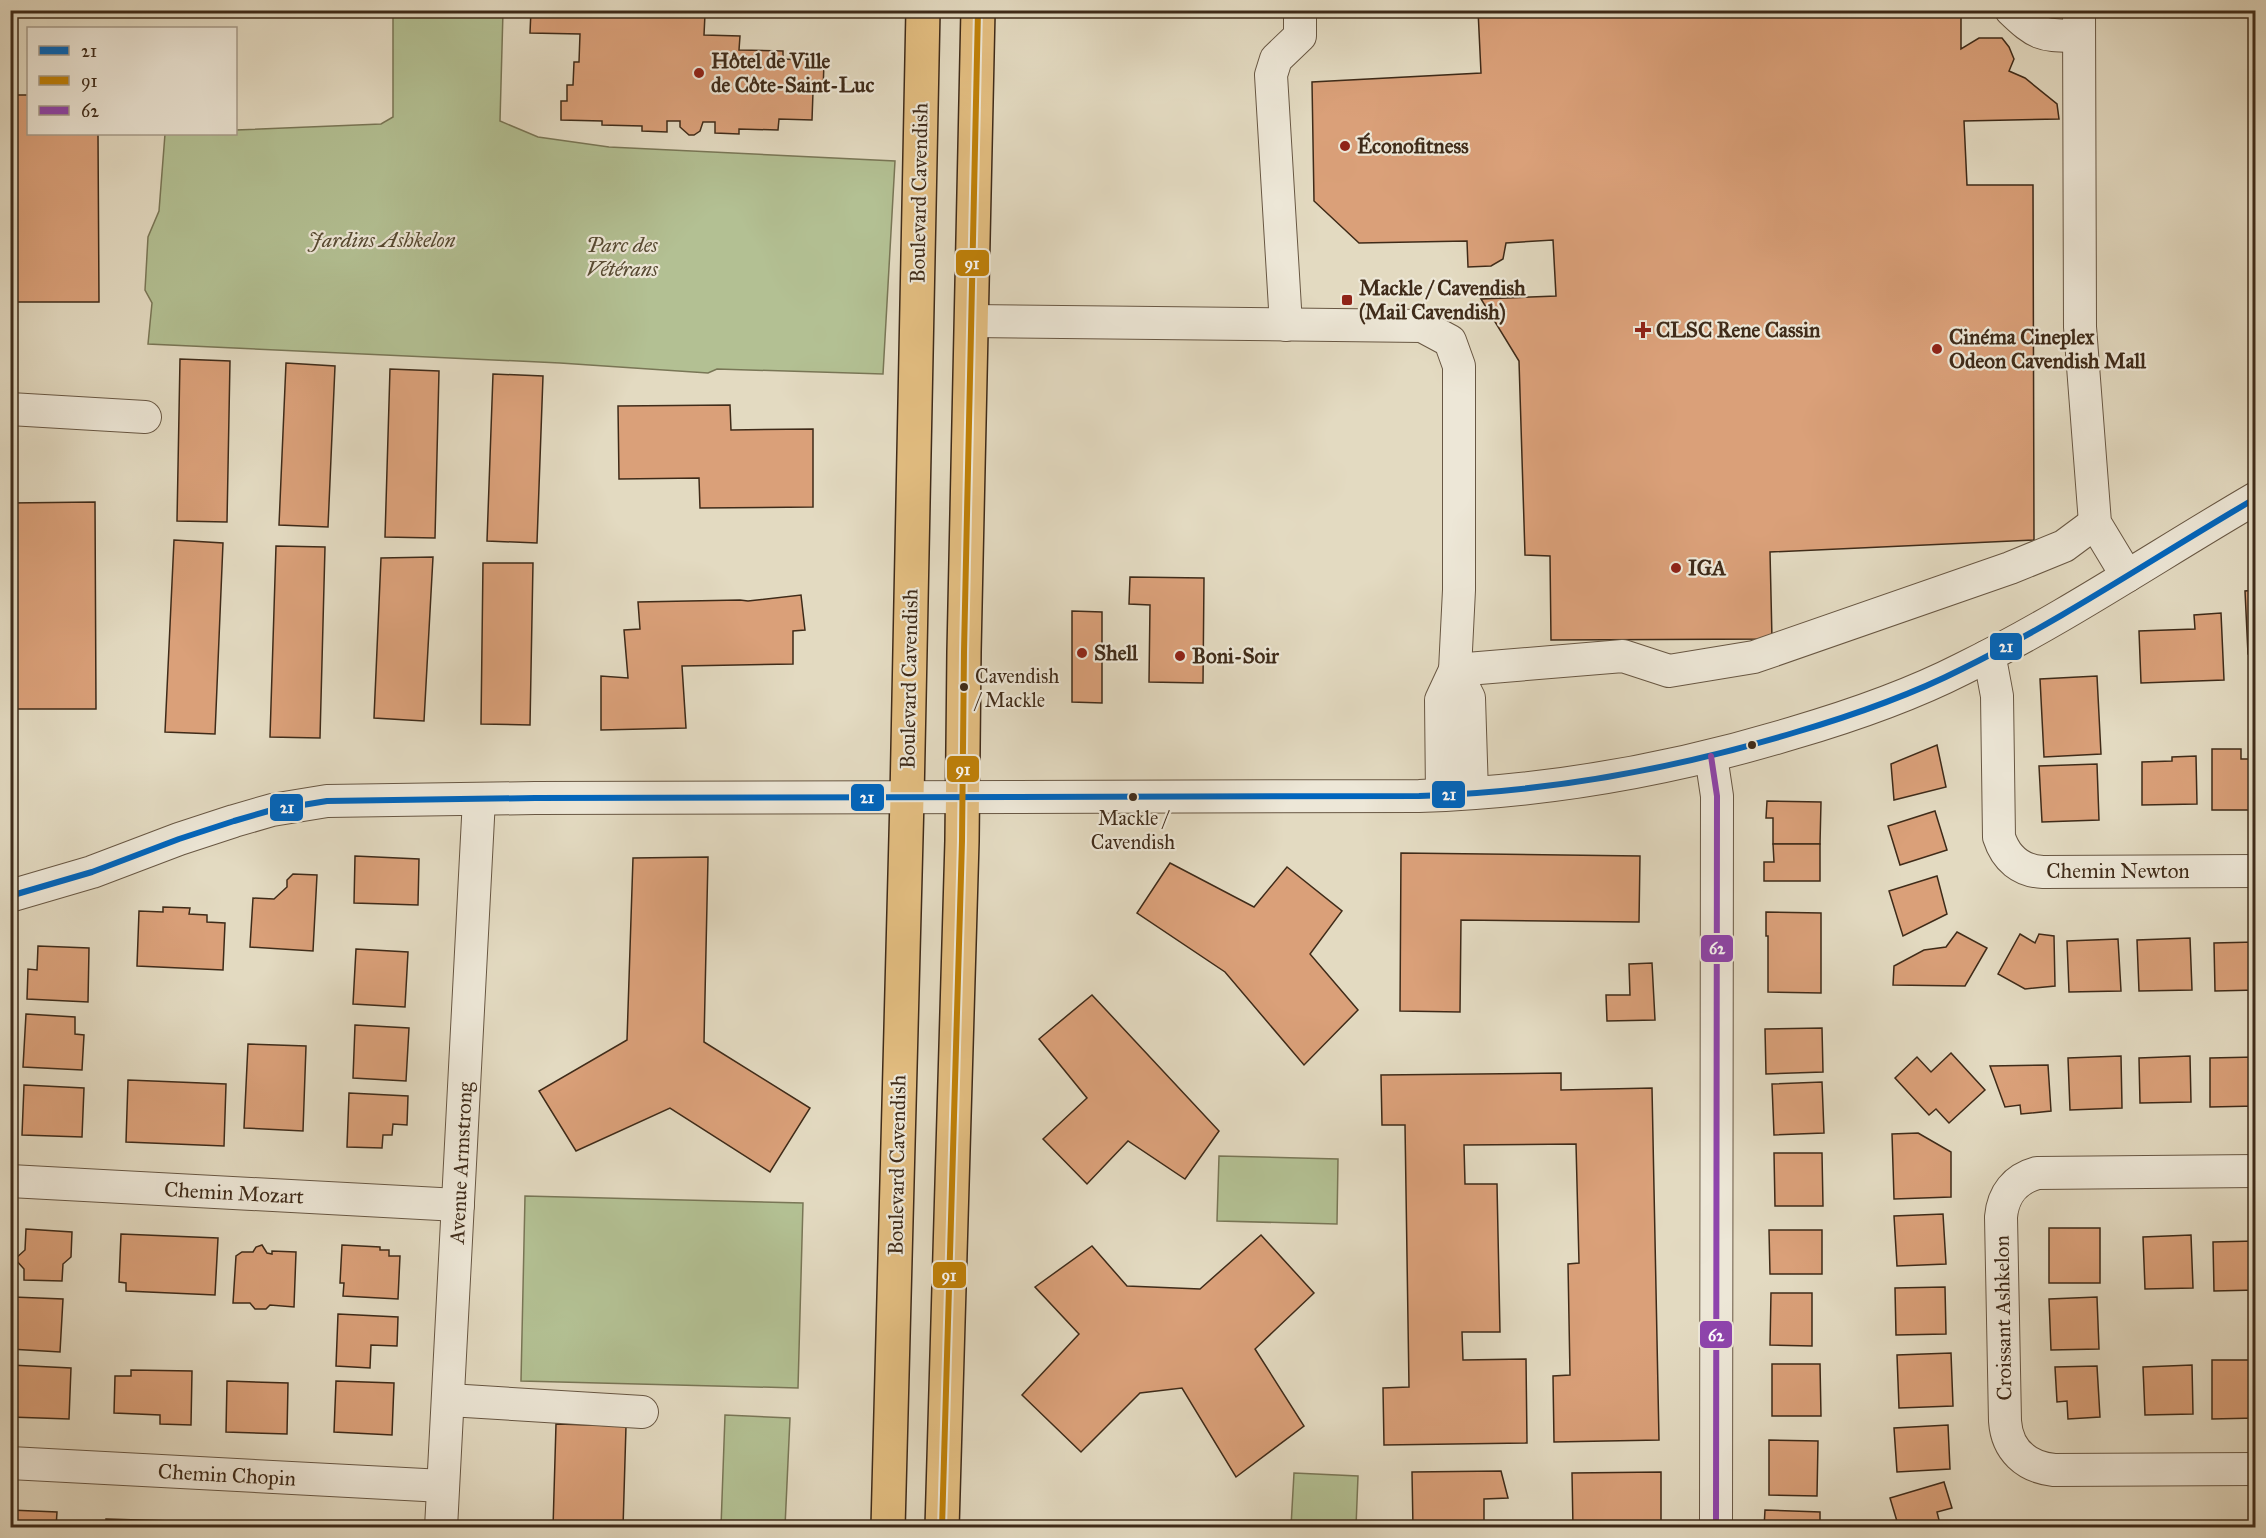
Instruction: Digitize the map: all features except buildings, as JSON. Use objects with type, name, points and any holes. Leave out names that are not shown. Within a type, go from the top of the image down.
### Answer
[{"type":"main road","name":"Boulevard Cavendish","points":[[888,1527],[907,798],[923,10]]},
{"type":"main road","points":[[942,1527],[978,10]]},
{"type":"street","points":[[1286,325],[1271,75],[1276,59],[1300,36],[1300,10]]},
{"type":"street","points":[[2011,10],[2032,31],[2050,35],[2079,23],[2080,327],[2095,523],[2127,576]]},
{"type":"street","points":[[971,321],[1422,326],[1449,341],[1459,366],[1460,590],[1455,670],[1441,700],[1457,794]]},
{"type":"street","points":[[10,409],[145,417]]},
{"type":"street","points":[[10,896],[92,872],[178,838],[272,810],[327,801],[961,797],[1247,798],[1457,794],[1594,780],[1711,756],[1855,713],[1926,685],[1986,657],[2057,619],[2256,498]]},
{"type":"street","points":[[1455,670],[1623,656],[1669,671],[1754,657],[2010,568],[2064,546],[2095,523]]},
{"type":"street","name":"Chemin Newton","points":[[1986,657],[1992,669],[1997,696],[1999,837],[2005,851],[2014,862],[2028,870],[2043,872],[2256,871]]},
{"type":"street","points":[[1711,756],[1717,796],[1716,1527]]},
{"type":"street","name":"Avenue Armstrong","points":[[441,1527],[479,799]]},
{"type":"street","name":"Croissant Ashkelon","points":[[2256,1170],[2037,1173],[2011,1188],[2004,1202],[2001,1217],[2005,1421],[2008,1438],[2017,1453],[2037,1467],[2054,1470],[2256,1469]]},
{"type":"street","name":"Chemin Mozart","points":[[10,1181],[458,1205]]},
{"type":"street","points":[[449,1400],[642,1412]]},
{"type":"street","name":"Chemin Chopin","points":[[10,1463],[443,1486]]},
{"type":"green space","points":[[393,11],[503,11],[500,121],[538,137],[609,147],[895,161],[883,374],[717,369],[708,373],[560,363],[148,344],[152,303],[145,290],[148,237],[159,211],[165,135],[237,135],[237,130],[381,124],[393,117]]},
{"type":"green space","points":[[1219,1156],[1338,1159],[1337,1224],[1217,1221]]},
{"type":"green space","points":[[525,1196],[803,1203],[798,1388],[521,1381]]},
{"type":"green space","points":[[725,1415],[790,1418],[785,1527],[721,1527]]},
{"type":"green space","points":[[1294,1473],[1358,1476],[1356,1527],[1291,1527]]},
{"type":"transit line","name":"91","points":[[942,1528],[962,841],[978,10]]},
{"type":"transit line","name":"21","points":[[10,896],[92,872],[234,821],[272,810],[327,801],[535,798],[1419,796],[1514,790],[1608,777],[1747,746],[1836,720],[1921,688],[2000,650],[2256,498]]},
{"type":"transit line","name":"62","points":[[1711,756],[1717,796],[1716,1528]]},
{"type":"place","name":"Hôtel de Ville de Côte-Saint-Luc","points":[[699,73]]},
{"type":"place","name":"Éconofitness","points":[[1345,146]]},
{"type":"place","name":"Mackle / Cavendish (Mail Cavendish)","points":[[1347,300]]},
{"type":"place","name":"CLSC Rene Cassin","points":[[1643,330]]},
{"type":"place","name":"Cinéma Cineplex Odeon Cavendish Mall","points":[[1937,349]]},
{"type":"place","name":"IGA","points":[[1676,568]]},
{"type":"place","name":"Shell","points":[[1082,653]]},
{"type":"place","name":"Boni-Soir","points":[[1180,656]]},
{"type":"place","name":"Cavendish / Mackle","points":[[964,687]]},
{"type":"place","name":"Mackle / Cavendish","points":[[1133,797]]},
{"type":"park label","name":"Jardins Ashkelon","points":[[382,240]]},
{"type":"park label","name":"Parc des Vétérans","points":[[622,257]]}]
